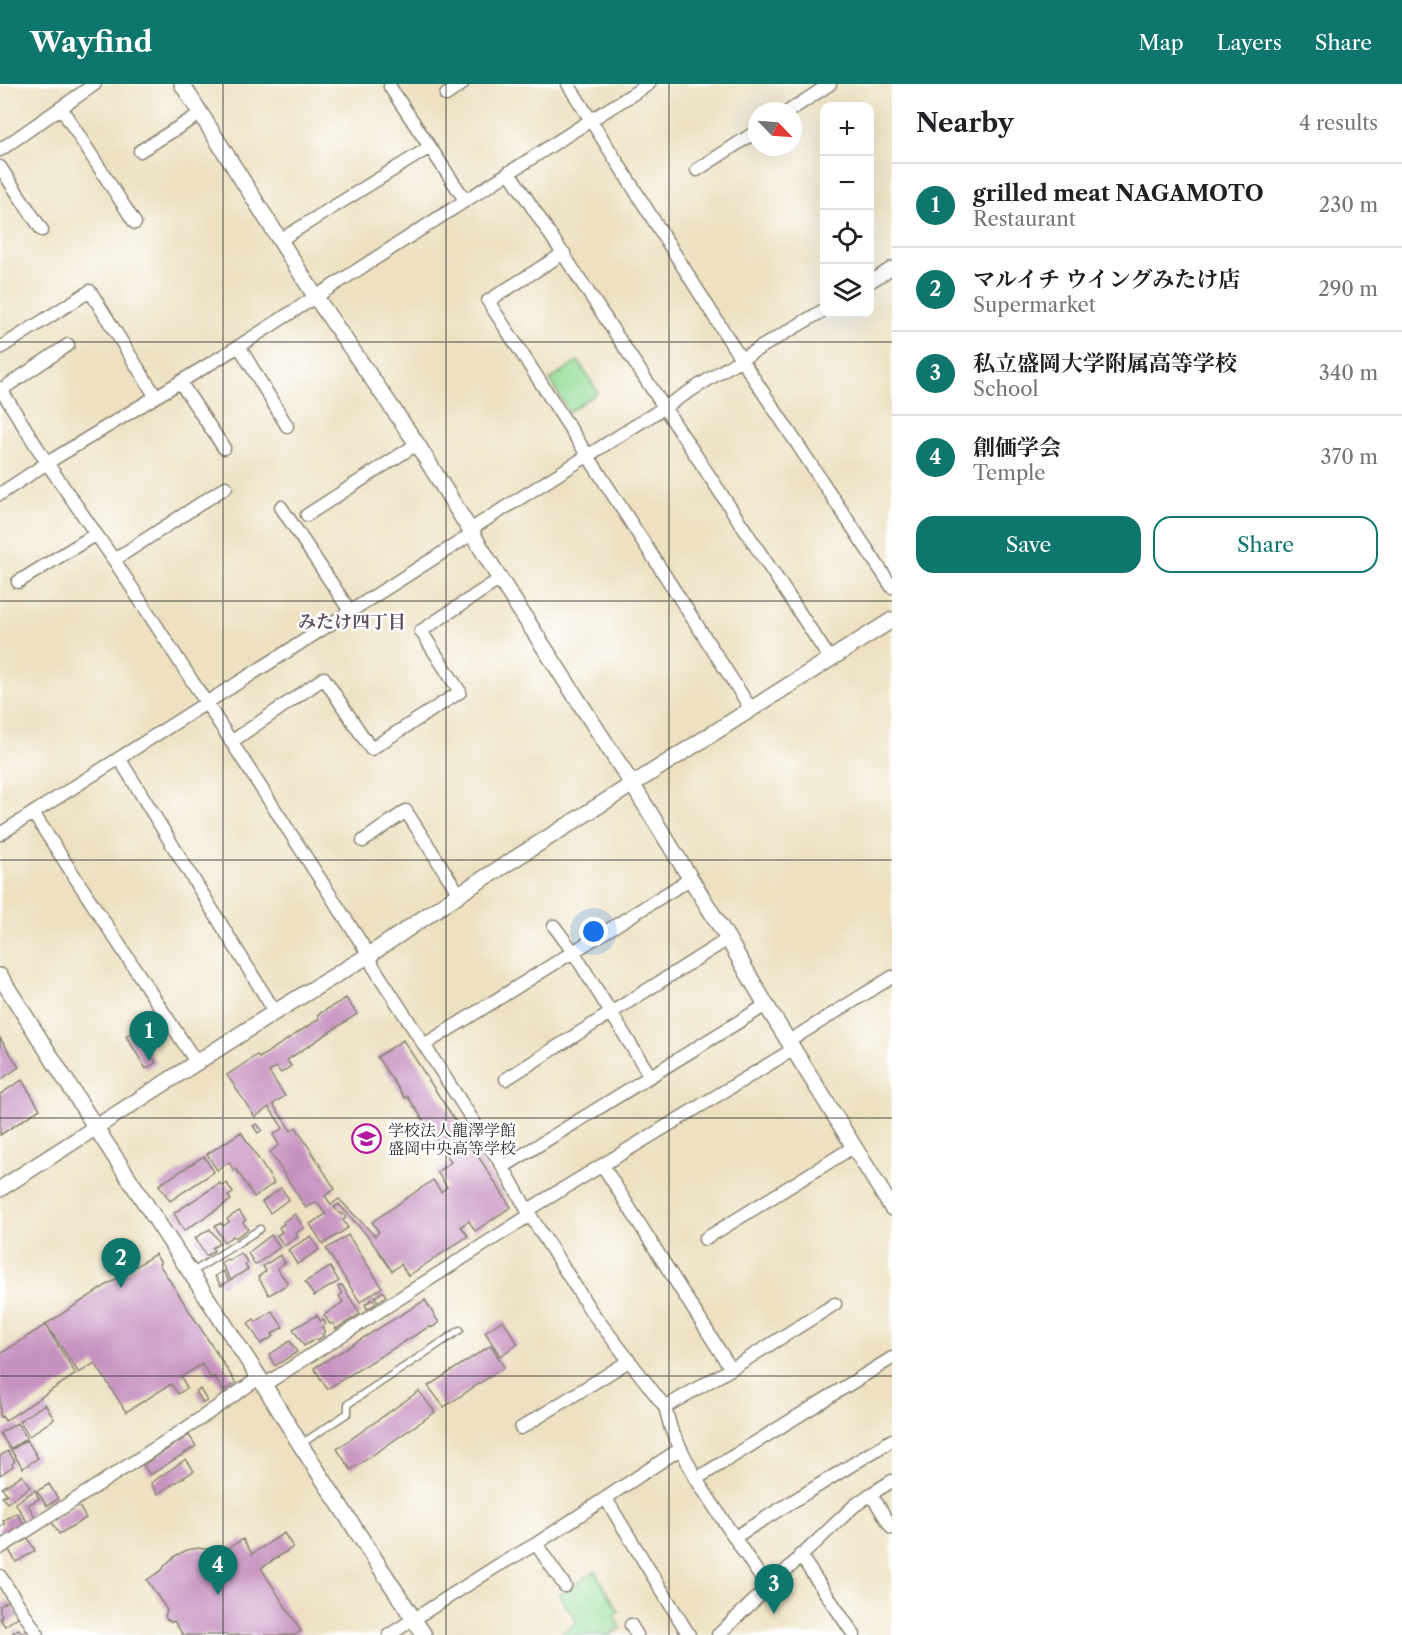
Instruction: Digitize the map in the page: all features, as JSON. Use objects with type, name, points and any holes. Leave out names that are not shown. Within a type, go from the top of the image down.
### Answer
[{"type":"street","points":[[0,150],[95,84]]},
{"type":"street","points":[[182,84],[315,296],[417,444],[500,579],[632,784],[892,1208]]},
{"type":"street","points":[[446,95],[462,84]]},
{"type":"street","points":[[568,84],[741,359],[892,587]]},
{"type":"street","points":[[0,494],[239,346],[649,84]]},
{"type":"street","points":[[802,103],[831,84]]},
{"type":"street","points":[[390,87],[465,201]]},
{"type":"street","points":[[61,108],[135,223]]},
{"type":"street","points":[[140,151],[200,114]]},
{"type":"street","points":[[697,170],[748,137]]},
{"type":"street","points":[[280,240],[430,147]]},
{"type":"street","points":[[0,167],[42,231]]},
{"type":"street","points":[[509,172],[830,658]]},
{"type":"street","points":[[564,253],[488,301],[751,709]]},
{"type":"street","points":[[874,279],[892,268]]},
{"type":"street","points":[[0,348],[90,291],[156,397]]},
{"type":"street","points":[[0,834],[472,534],[476,526],[741,359],[820,313]]},
{"type":"street","points":[[69,345],[1,389],[47,463],[114,560],[369,954],[373,966],[503,1167],[529,1213],[591,1311],[666,1407],[671,1429],[696,1479],[767,1587]]},
{"type":"street","points":[[239,346],[287,426]]},
{"type":"street","points":[[180,382],[224,448]]},
{"type":"street","points":[[307,515],[417,444]]},
{"type":"street","points":[[114,560],[226,487]]},
{"type":"street","points":[[281,507],[350,611]]},
{"type":"street","points":[[18,582],[96,534]]},
{"type":"street","points":[[231,742],[324,678],[371,748],[460,692],[421,631],[500,579]]},
{"type":"street","points":[[0,1189],[196,1062],[369,954],[459,894],[892,620]]},
{"type":"street","points":[[119,758],[275,1012]]},
{"type":"street","points":[[363,841],[406,811],[459,894]]},
{"type":"street","points":[[33,813],[196,1062]]},
{"type":"street","points":[[424,1045],[690,879]]},
{"type":"street","points":[[554,926],[574,953],[650,1076]]},
{"type":"street","points":[[506,1079],[728,939]]},
{"type":"street","points":[[0,976],[424,1635]]},
{"type":"street","points":[[0,1548],[603,1166],[792,1045],[892,977]]},
{"type":"street","points":[[503,1167],[766,1005]]},
{"type":"street","points":[[705,1239],[855,1146]]},
{"type":"street","points":[[603,1166],[731,1369]]},
{"type":"street","points":[[666,1407],[835,1304]]},
{"type":"street","points":[[696,1479],[892,1358]]},
{"type":"street","points":[[521,1428],[629,1361]]},
{"type":"street","points":[[735,1538],[892,1440]]},
{"type":"street","points":[[389,1635],[497,1566],[536,1544],[680,1449]]},
{"type":"street","points":[[718,1635],[854,1506],[892,1481]]},
{"type":"street","points":[[871,1494],[892,1528]]},
{"type":"street","points":[[606,1499],[689,1635]]},
{"type":"street","points":[[536,1544],[565,1586]]},
{"type":"street","points":[[800,1555],[854,1635]]},
{"type":"street","points":[[0,1576],[39,1635]]},
{"type":"lane","points":[[190,1273],[260,1229]]},
{"type":"lane","points":[[300,1444],[348,1413],[348,1404],[460,1330]]},
{"type":"green space","points":[[578,361],[598,392],[569,412],[550,380]]},
{"type":"green space","points":[[595,1571],[619,1611],[614,1615],[621,1628],[610,1635],[559,1635],[577,1622],[559,1595]]},
{"type":"building","points":[[346,998],[357,1014],[287,1060],[291,1066],[281,1073],[276,1067],[269,1072],[285,1096],[273,1104],[291,1131],[296,1127],[335,1189],[325,1196],[331,1205],[339,1199],[375,1236],[379,1232],[372,1222],[433,1180],[441,1192],[447,1187],[437,1172],[451,1162],[408,1097],[405,1098],[377,1057],[403,1040],[511,1207],[475,1231],[469,1221],[461,1226],[468,1236],[408,1276],[401,1264],[392,1271],[370,1239],[339,1204],[334,1207],[341,1215],[343,1213],[346,1218],[343,1220],[348,1228],[323,1244],[310,1224],[326,1214],[316,1202],[306,1208],[270,1152],[279,1145],[273,1135],[283,1128],[269,1107],[255,1117],[227,1075],[257,1055],[259,1058],[319,1019],[317,1015]]},
{"type":"building","points":[[135,1030],[156,1062],[146,1069],[126,1036]]},
{"type":"building","points":[[0,1038],[19,1067],[0,1080]]},
{"type":"building","points":[[22,1080],[40,1109],[0,1135],[0,1094]]},
{"type":"building","points":[[257,1124],[262,1130],[258,1133],[253,1126]]},
{"type":"building","points":[[241,1132],[274,1183],[254,1197],[229,1162],[217,1170],[207,1154]]},
{"type":"building","points":[[204,1156],[214,1172],[170,1201],[159,1185]]},
{"type":"building","points":[[220,1183],[222,1186],[227,1183],[233,1193],[228,1196],[231,1200],[184,1231],[174,1213]]},
{"type":"building","points":[[281,1188],[289,1199],[270,1213],[262,1202]]},
{"type":"building","points":[[239,1211],[246,1220],[243,1222],[248,1229],[224,1242],[215,1226],[221,1223],[223,1226],[229,1222],[227,1219]]},
{"type":"building","points":[[295,1214],[304,1228],[296,1233],[298,1237],[284,1246],[277,1235],[282,1232],[279,1227]]},
{"type":"building","points":[[210,1229],[220,1243],[206,1256],[195,1238]]},
{"type":"building","points":[[271,1235],[280,1247],[255,1265],[248,1253]]},
{"type":"building","points":[[348,1235],[382,1287],[360,1302],[326,1249]]},
{"type":"building","points":[[311,1236],[319,1250],[297,1264],[288,1250]]},
{"type":"building","points":[[241,1253],[248,1263],[245,1265],[248,1269],[231,1280],[221,1263]]},
{"type":"building","points":[[155,1254],[161,1263],[159,1264],[236,1383],[223,1391],[214,1376],[211,1378],[202,1364],[181,1377],[187,1388],[178,1394],[171,1384],[126,1412],[95,1363],[79,1373],[46,1324]]},
{"type":"building","points":[[280,1255],[285,1263],[277,1268],[288,1284],[269,1295],[258,1277],[266,1271],[263,1266]]},
{"type":"building","points":[[330,1267],[339,1281],[314,1296],[305,1282]]},
{"type":"building","points":[[223,1271],[229,1281],[221,1286],[215,1276]]},
{"type":"building","points":[[342,1285],[360,1314],[336,1329],[324,1315],[343,1302],[339,1296],[342,1294],[338,1287]]},
{"type":"building","points":[[383,1291],[386,1296],[378,1302],[375,1297]]},
{"type":"building","points":[[373,1299],[376,1304],[367,1309],[365,1304]]},
{"type":"building","points":[[425,1300],[439,1323],[431,1328],[430,1326],[327,1389],[314,1368]]},
{"type":"building","points":[[272,1311],[283,1327],[261,1344],[248,1323],[254,1319],[256,1322]]},
{"type":"building","points":[[317,1315],[320,1321],[323,1319],[326,1324],[322,1327],[325,1332],[322,1334],[324,1336],[304,1346],[293,1329]]},
{"type":"building","points":[[503,1320],[518,1344],[500,1356],[485,1332]]},
{"type":"building","points":[[45,1325],[76,1374],[5,1421],[2,1416],[0,1417],[0,1354]]},
{"type":"building","points":[[290,1341],[297,1352],[275,1366],[269,1355]]},
{"type":"building","points":[[491,1345],[504,1367],[444,1407],[428,1386]]},
{"type":"building","points":[[200,1389],[207,1401],[203,1403],[196,1391]]},
{"type":"building","points":[[419,1391],[435,1412],[351,1470],[337,1449]]},
{"type":"building","points":[[45,1404],[54,1419],[29,1436],[19,1421]]},
{"type":"building","points":[[17,1423],[27,1438],[10,1449],[0,1433]]},
{"type":"building","points":[[189,1435],[196,1446],[150,1475],[143,1465]]},
{"type":"building","points":[[27,1440],[38,1458],[23,1468],[11,1450]]},
{"type":"building","points":[[8,1451],[15,1461],[13,1466],[0,1475],[0,1456]]},
{"type":"building","points":[[186,1459],[194,1471],[158,1494],[151,1483]]},
{"type":"building","points":[[22,1475],[30,1487],[7,1503],[2,1497],[7,1494],[2,1488]]},
{"type":"building","points":[[49,1484],[58,1499],[47,1506],[37,1491]]},
{"type":"building","points":[[35,1490],[39,1499],[28,1505],[36,1518],[28,1523],[15,1503]]},
{"type":"building","points":[[78,1505],[86,1518],[59,1534],[51,1521]]},
{"type":"building","points":[[17,1513],[24,1525],[0,1540],[0,1527],[5,1524],[3,1521]]},
{"type":"building","points":[[284,1533],[293,1547],[261,1568],[301,1631],[295,1635],[183,1635],[174,1621],[166,1619],[167,1610],[147,1580],[162,1570],[175,1556],[198,1548],[219,1554],[243,1539],[252,1554]]},
{"type":"building","points":[[28,1538],[35,1551],[16,1562],[9,1550]]},
{"type":"building","points":[[9,1600],[19,1616],[5,1626],[0,1619],[2,1615],[0,1606]]},
{"type":"building","points":[[19,1629],[22,1634],[27,1630],[31,1635],[15,1635],[13,1632]]},
{"type":"place","name":"grilled meat NAGAMOTO","points":[[149,1061]]},
{"type":"place","name":"学校法人龍澤学館 盛岡中央高等学校","points":[[367,1139]]},
{"type":"place","name":"マルイチ ウイングみたけ店","points":[[121,1288]]},
{"type":"place","name":"創価学会","points":[[218,1595]]},
{"type":"place","name":"私立盛岡大学附属高等学校","points":[[774,1614]]},
{"type":"district","name":"みたけ四丁目","points":[[352,622]]}]
